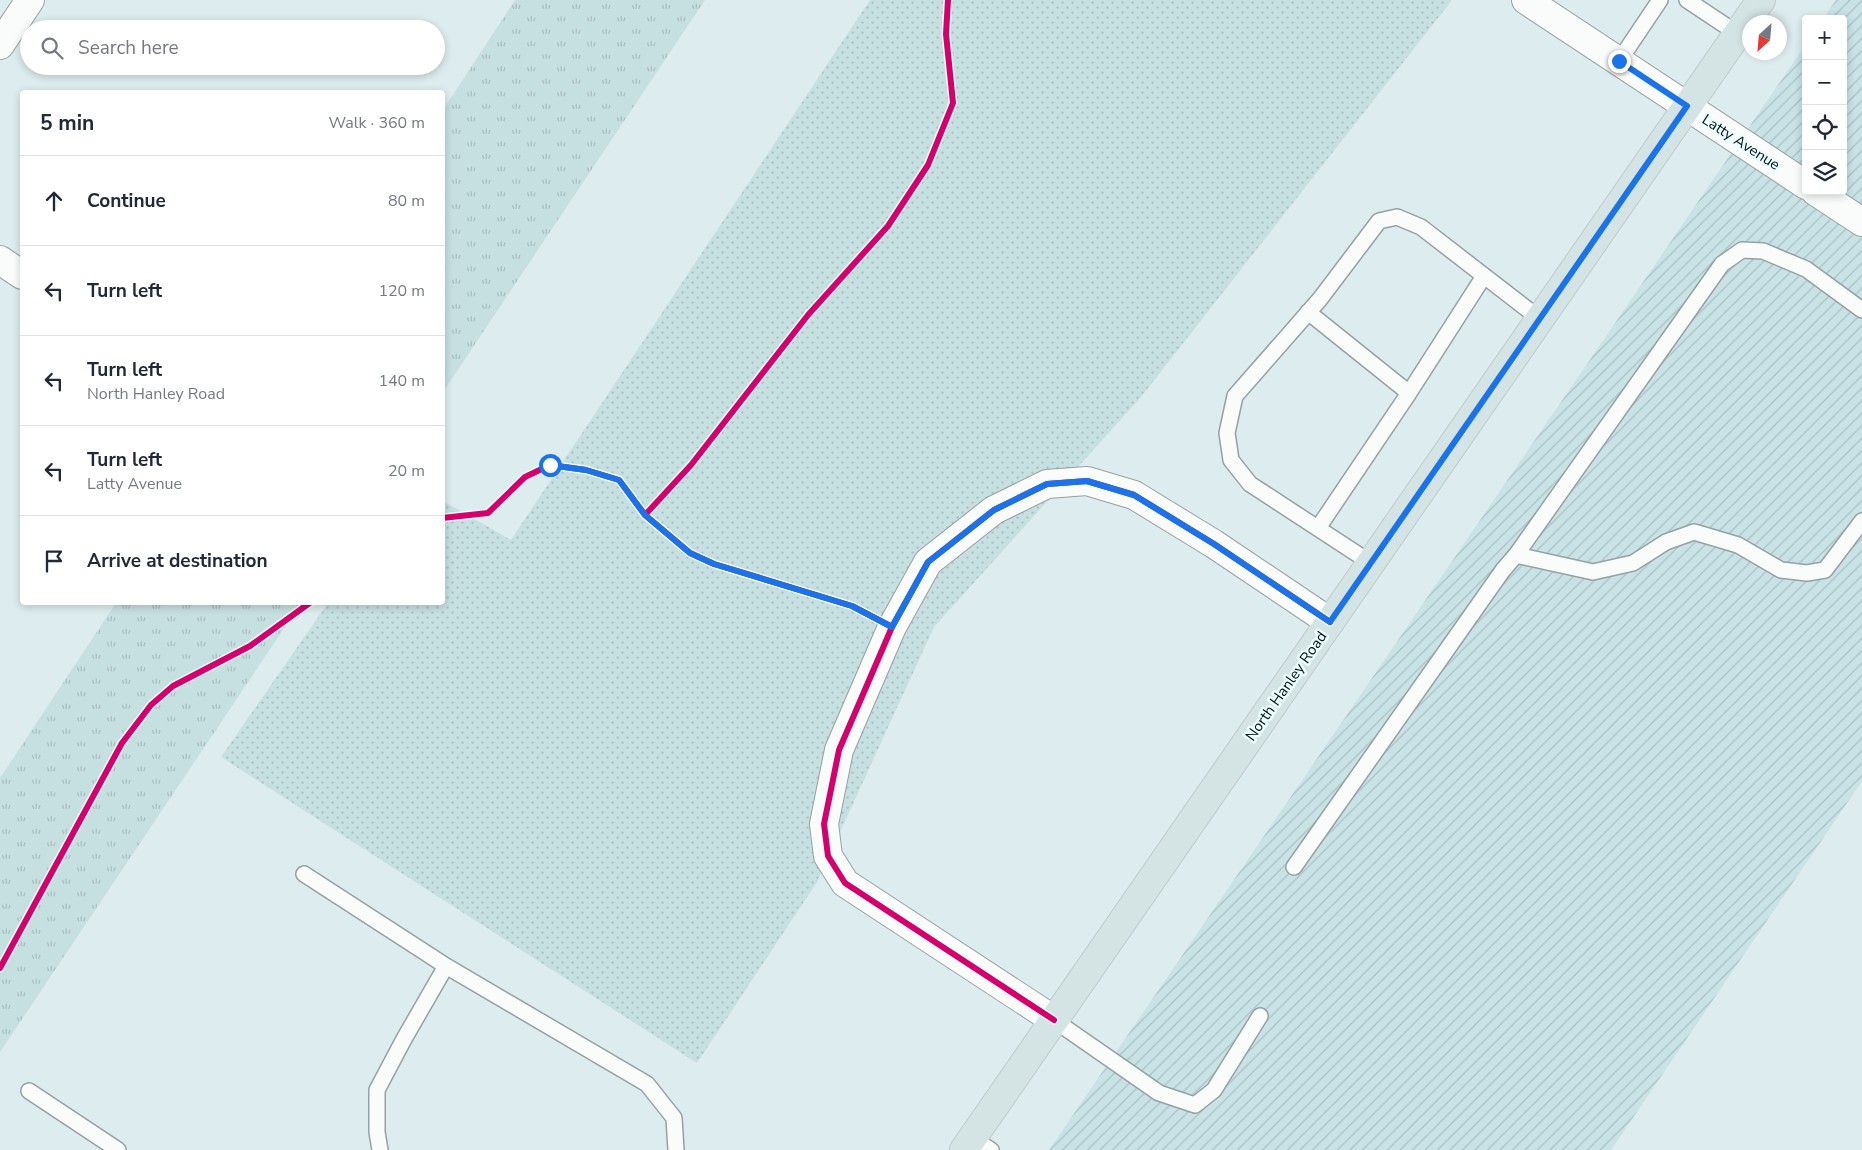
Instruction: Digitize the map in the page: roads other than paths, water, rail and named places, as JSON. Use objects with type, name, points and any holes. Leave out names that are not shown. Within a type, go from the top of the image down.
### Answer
[{"type":"main road","name":"North Hanley Road","points":[[976,1146],[1054,1020],[1761,0]]},
{"type":"street","points":[[0,45],[30,0]]},
{"type":"street","name":"Latty Avenue","points":[[1531,1],[1802,182]]},
{"type":"street","points":[[1821,195],[1862,222]]},
{"type":"street","points":[[0,260],[20,274]]},
{"type":"street","points":[[1054,1020],[845,883],[828,856],[824,824],[838,750],[892,627],[928,562],[994,510],[1047,484],[1087,481],[1134,495],[1214,544],[1330,622]]},
{"type":"lane","points":[[1687,0],[1738,34]]},
{"type":"lane","points":[[1619,61],[1655,2]]},
{"type":"lane","points":[[1371,563],[1250,484],[1231,460],[1226,433],[1235,396],[1308,312],[1379,221],[1397,217],[1421,227],[1540,319]]},
{"type":"lane","points":[[1294,867],[1722,264],[1742,250],[1763,251],[1806,269],[1862,310]]},
{"type":"lane","points":[[1318,528],[1409,393],[1484,276]]},
{"type":"lane","points":[[1308,312],[1409,393]]},
{"type":"lane","points":[[1516,556],[1593,572],[1633,562],[1666,542],[1694,532],[1738,545],[1782,570],[1807,573],[1825,570],[1862,522]]},
{"type":"lane","points":[[304,874],[446,966],[647,1084],[674,1118],[676,1150]]},
{"type":"lane","points":[[380,1150],[377,1132],[377,1090],[446,966]]},
{"type":"lane","points":[[1054,1020],[1159,1093],[1195,1104],[1214,1090],[1260,1016]]},
{"type":"lane","points":[[29,1092],[118,1150]]}]
